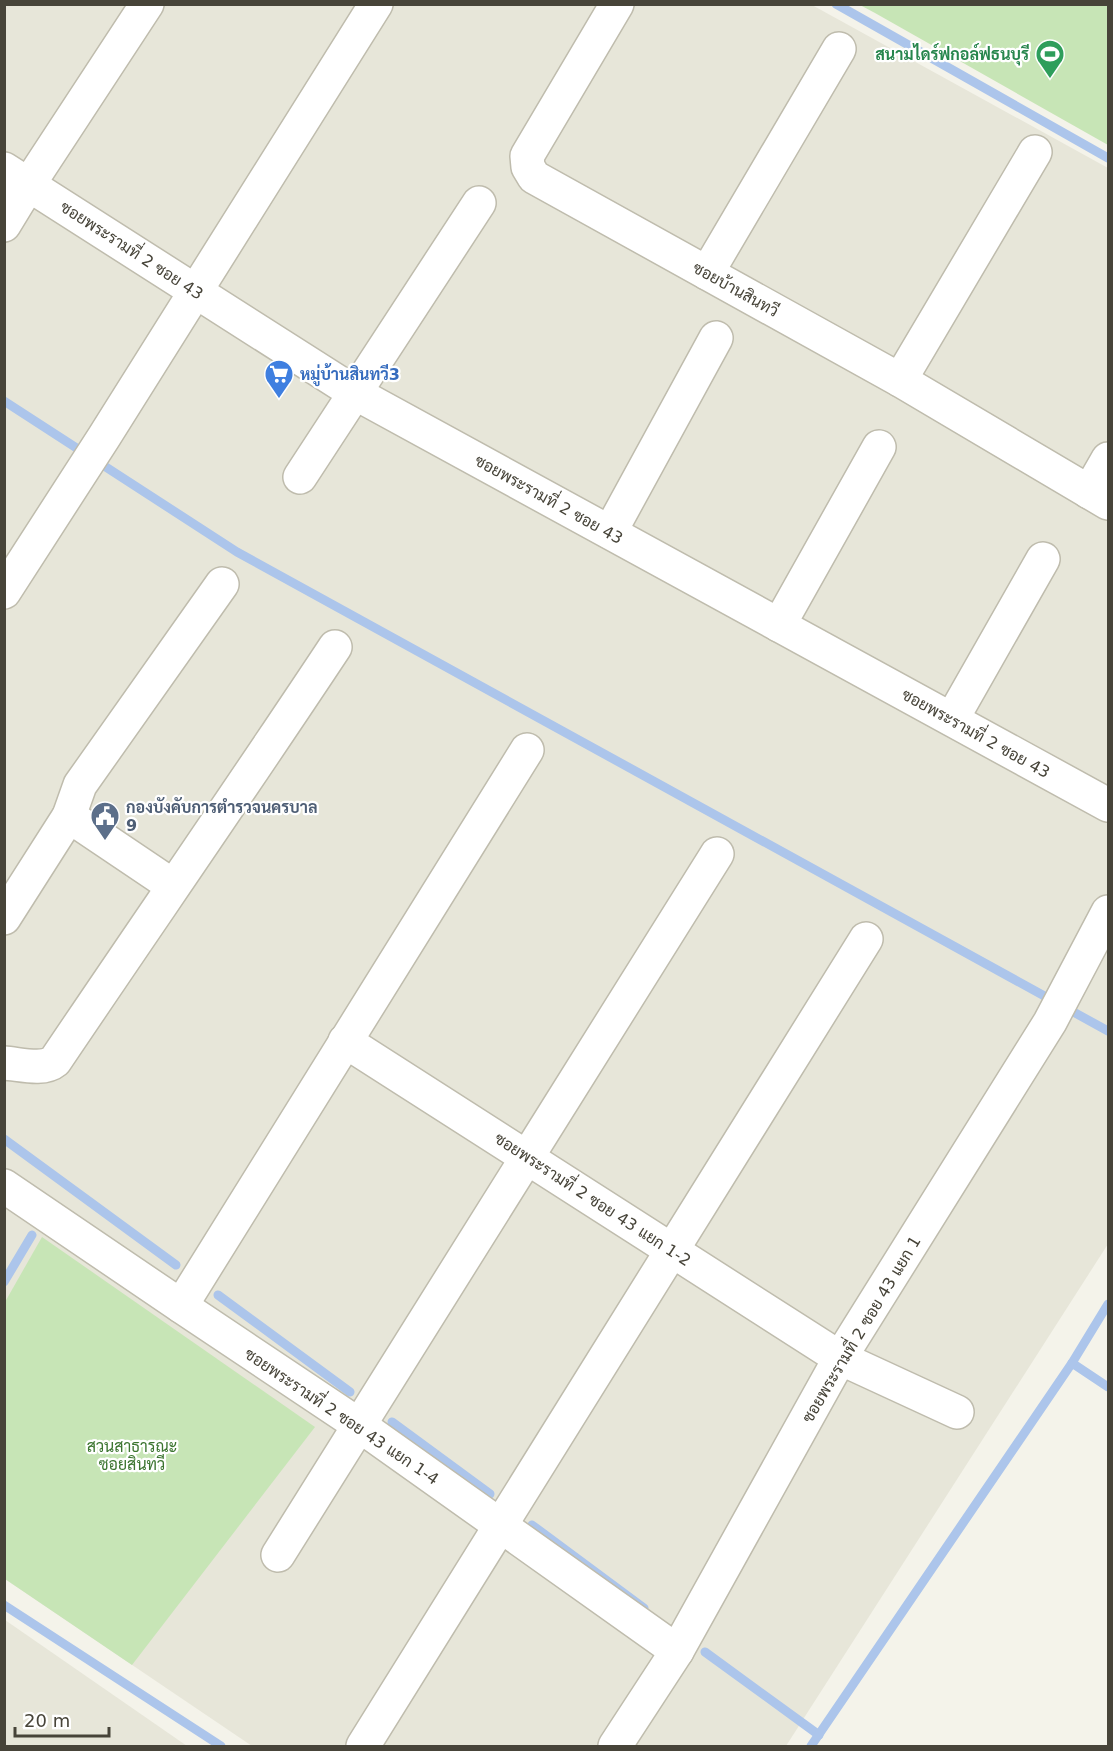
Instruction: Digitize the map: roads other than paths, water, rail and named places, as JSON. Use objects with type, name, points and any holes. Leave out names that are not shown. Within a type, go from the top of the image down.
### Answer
[{"type":"street","points":[[4,225],[17,176],[147,4]]},
{"type":"street","points":[[4,592],[104,438],[376,4]]},
{"type":"street","name":"ซอยบ้านสินทวี","points":[[617,4],[527,156],[528,167],[534,177],[900,380],[1099,497]]},
{"type":"street","points":[[706,273],[839,49]]},
{"type":"street","points":[[900,380],[1035,152]]},
{"type":"street","name":"ซอยพระรามที่ 2 ซอย 43","points":[[17,176],[355,393],[1108,805]]},
{"type":"street","points":[[300,477],[479,203]]},
{"type":"street","points":[[610,532],[716,338]]},
{"type":"street","points":[[779,625],[879,447]]},
{"type":"street","points":[[1099,497],[1108,459]]},
{"type":"street","points":[[952,720],[1043,559]]},
{"type":"street","points":[[4,918],[69,816],[80,785],[222,584]]},
{"type":"street","points":[[4,1063],[42,1066],[50,1065],[55,1060],[335,647]]},
{"type":"street","points":[[181,1306],[527,750]]},
{"type":"street","points":[[69,816],[173,886]]},
{"type":"street","points":[[278,1555],[717,854]]},
{"type":"street","name":"ซอยพระรามที่ 2 ซอย 43 แยก 1","points":[[615,1746],[676,1651],[840,1358],[1050,1022],[1108,912]]},
{"type":"street","points":[[363,1746],[866,939]]},
{"type":"street","name":"ซอยพระรามที่ 2 ซอย 43 แยก 1-2","points":[[345,1041],[840,1358],[957,1412]]},
{"type":"street","name":"ซอยพระรามที่ 2 ซอย 43 แยก 1-4","points":[[4,1186],[359,1425],[676,1651]]},
{"type":"waterway","points":[[836,4],[1108,158]]},
{"type":"waterway","points":[[4,401],[237,552],[1108,1031]]},
{"type":"waterway","points":[[4,1139],[176,1265]]},
{"type":"waterway","points":[[4,1282],[32,1235]]},
{"type":"waterway","points":[[218,1295],[350,1392]]},
{"type":"waterway","points":[[811,1746],[1072,1363],[1108,1304]]},
{"type":"waterway","points":[[1072,1363],[1108,1387]]},
{"type":"waterway","points":[[392,1422],[490,1494]]},
{"type":"waterway","points":[[532,1525],[644,1608]]},
{"type":"waterway","points":[[4,1605],[221,1746]]},
{"type":"waterway","points":[[705,1652],[819,1735]]},
{"type":"place","name":"สนามไดร์ฟกอล์ฟธนบุรี","points":[[1050,80]]},
{"type":"place","name":"หมู่บ้านสินทวี3","points":[[279,400]]},
{"type":"place","name":"กองบังคับการตำรวจนครบาล 9","points":[[105,842]]},
{"type":"park label","name":"สวนสาธารณะ ซอยสินทวี","points":[[132,1455]]}]
